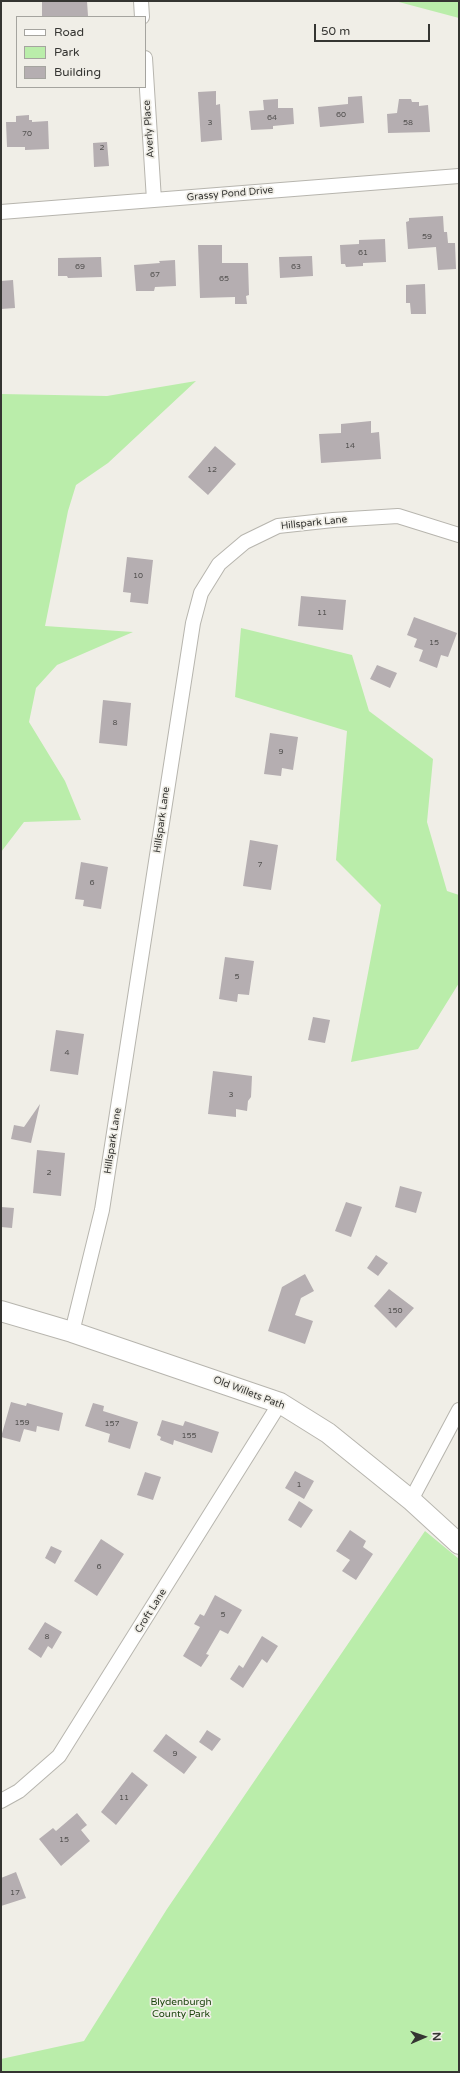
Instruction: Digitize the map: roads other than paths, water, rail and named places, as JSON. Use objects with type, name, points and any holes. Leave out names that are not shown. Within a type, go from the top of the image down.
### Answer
[{"type":"main road","name":"Old Willets Path","points":[[1,1311],[72,1332],[280,1403],[328,1433],[411,1500],[459,1544]]},
{"type":"street","points":[[141,1],[142,16]]},
{"type":"street","name":"Averly Place","points":[[146,74],[154,200]]},
{"type":"street","name":"Grassy Pond Drive","points":[[1,212],[459,176]]},
{"type":"street","name":"Hillspark Lane","points":[[72,1332],[102,1210],[193,623],[201,593],[219,564],[245,542],[278,526],[398,516],[459,535]]},
{"type":"street","name":"Croft Lane","points":[[1,1801],[19,1791],[59,1756],[280,1403]]},
{"type":"street","points":[[411,1500],[459,1410]]},
{"type":"park label","name":"Blydenburgh County Park","points":[[181,2008]]}]
